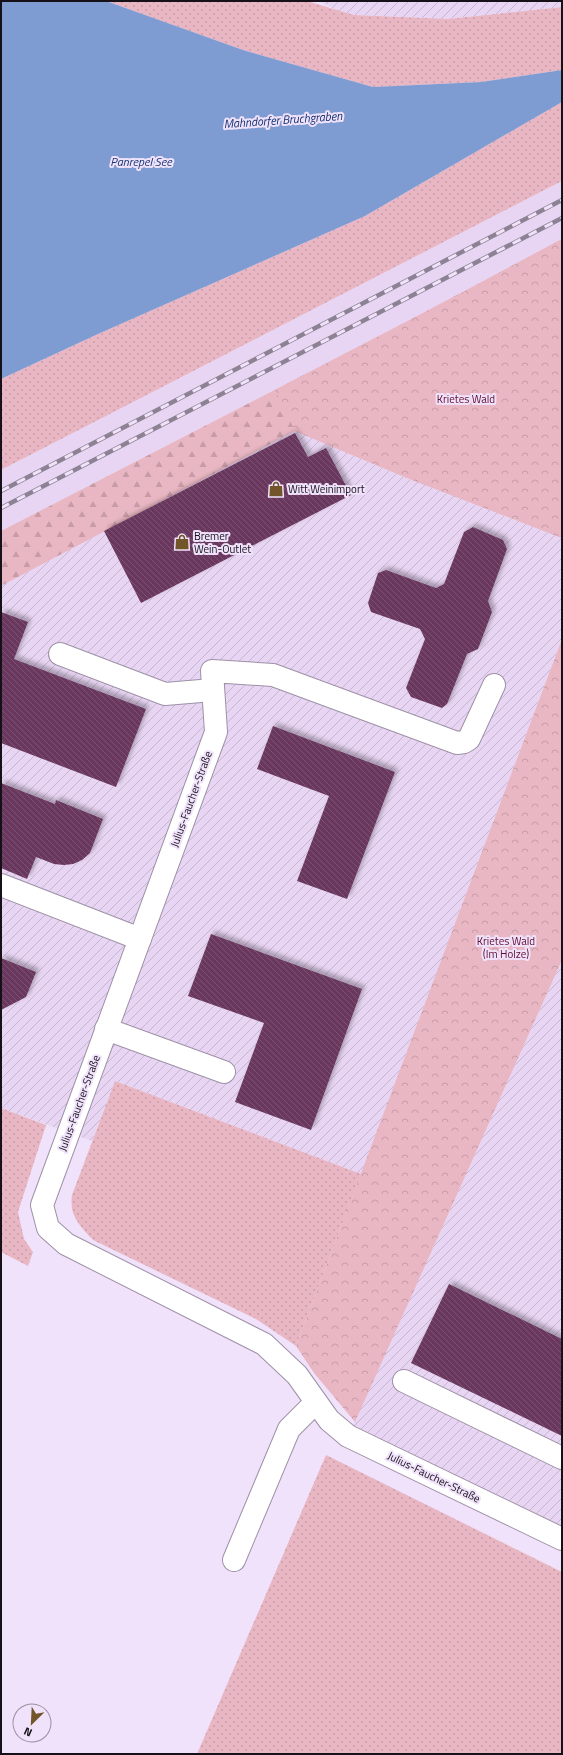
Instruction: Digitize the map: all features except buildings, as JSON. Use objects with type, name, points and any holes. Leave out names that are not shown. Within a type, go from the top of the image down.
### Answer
[{"type":"street","points":[[60,654],[165,694],[213,681],[274,676],[457,743],[464,742],[469,739],[494,685]]},
{"type":"street","name":"Julius-Faucher-Straße","points":[[213,681],[216,732],[42,1204],[48,1228],[66,1244],[264,1344],[297,1375],[329,1420],[348,1436],[562,1539]]},
{"type":"street","points":[[1,885],[140,939]]},
{"type":"street","points":[[106,1029],[224,1072]]},
{"type":"street","points":[[404,1381],[562,1458]]},
{"type":"street","points":[[234,1560],[289,1429],[316,1402]]},
{"type":"shaded area","points":[[319,1],[562,1],[562,7],[448,19],[354,15],[334,9]]},
{"type":"shaded area","points":[[562,181],[562,239],[404,323],[1,531],[1,470]]},
{"type":"shaded area","points":[[295,431],[407,478],[562,538],[562,639],[361,1174],[115,1081],[92,1141],[1,1108],[1,586]]},
{"type":"shaded area","points":[[562,960],[562,1539],[348,1436]]},
{"type":"green space","points":[[106,1],[307,1],[354,15],[448,19],[562,7],[562,70],[481,82],[373,87],[243,50]]},
{"type":"green space","points":[[562,102],[562,181],[1,470],[1,379],[98,334],[365,216]]},
{"type":"green space","name":"Krietes Wald","points":[[562,239],[562,538],[407,478],[295,431],[1,586],[1,531],[404,323]]},
{"type":"green space","name":"Krietes Wald","points":[[562,239],[562,538],[407,478],[295,431],[275,390]]},
{"type":"green space","name":"Krietes Wald (Im Holze)","points":[[562,639],[562,960],[355,1422],[314,1373],[296,1346]]},
{"type":"green space","points":[[115,1081],[361,1174],[296,1346],[256,1319],[93,1240],[79,1225],[72,1209],[72,1195]]},
{"type":"green space","points":[[1,1108],[46,1125],[18,1212],[24,1239],[33,1252],[28,1266],[1,1252]]},
{"type":"green space","points":[[326,1455],[562,1572],[562,1754],[197,1754]]},
{"type":"water","name":"Panrepel See","points":[[1,1],[106,1],[243,50],[373,87],[481,82],[562,70],[562,102],[365,216],[98,334],[1,379]]},
{"type":"railway","points":[[1,491],[562,200]]},
{"type":"railway","points":[[1,508],[562,218]]},
{"type":"place","name":"Witt Weinimport","points":[[276,489]]},
{"type":"place","name":"Bremer Wein-Outlet","points":[[182,542]]},
{"type":"water label","name":"Mahndorfer Bruchgraben","points":[[283,120]]}]
